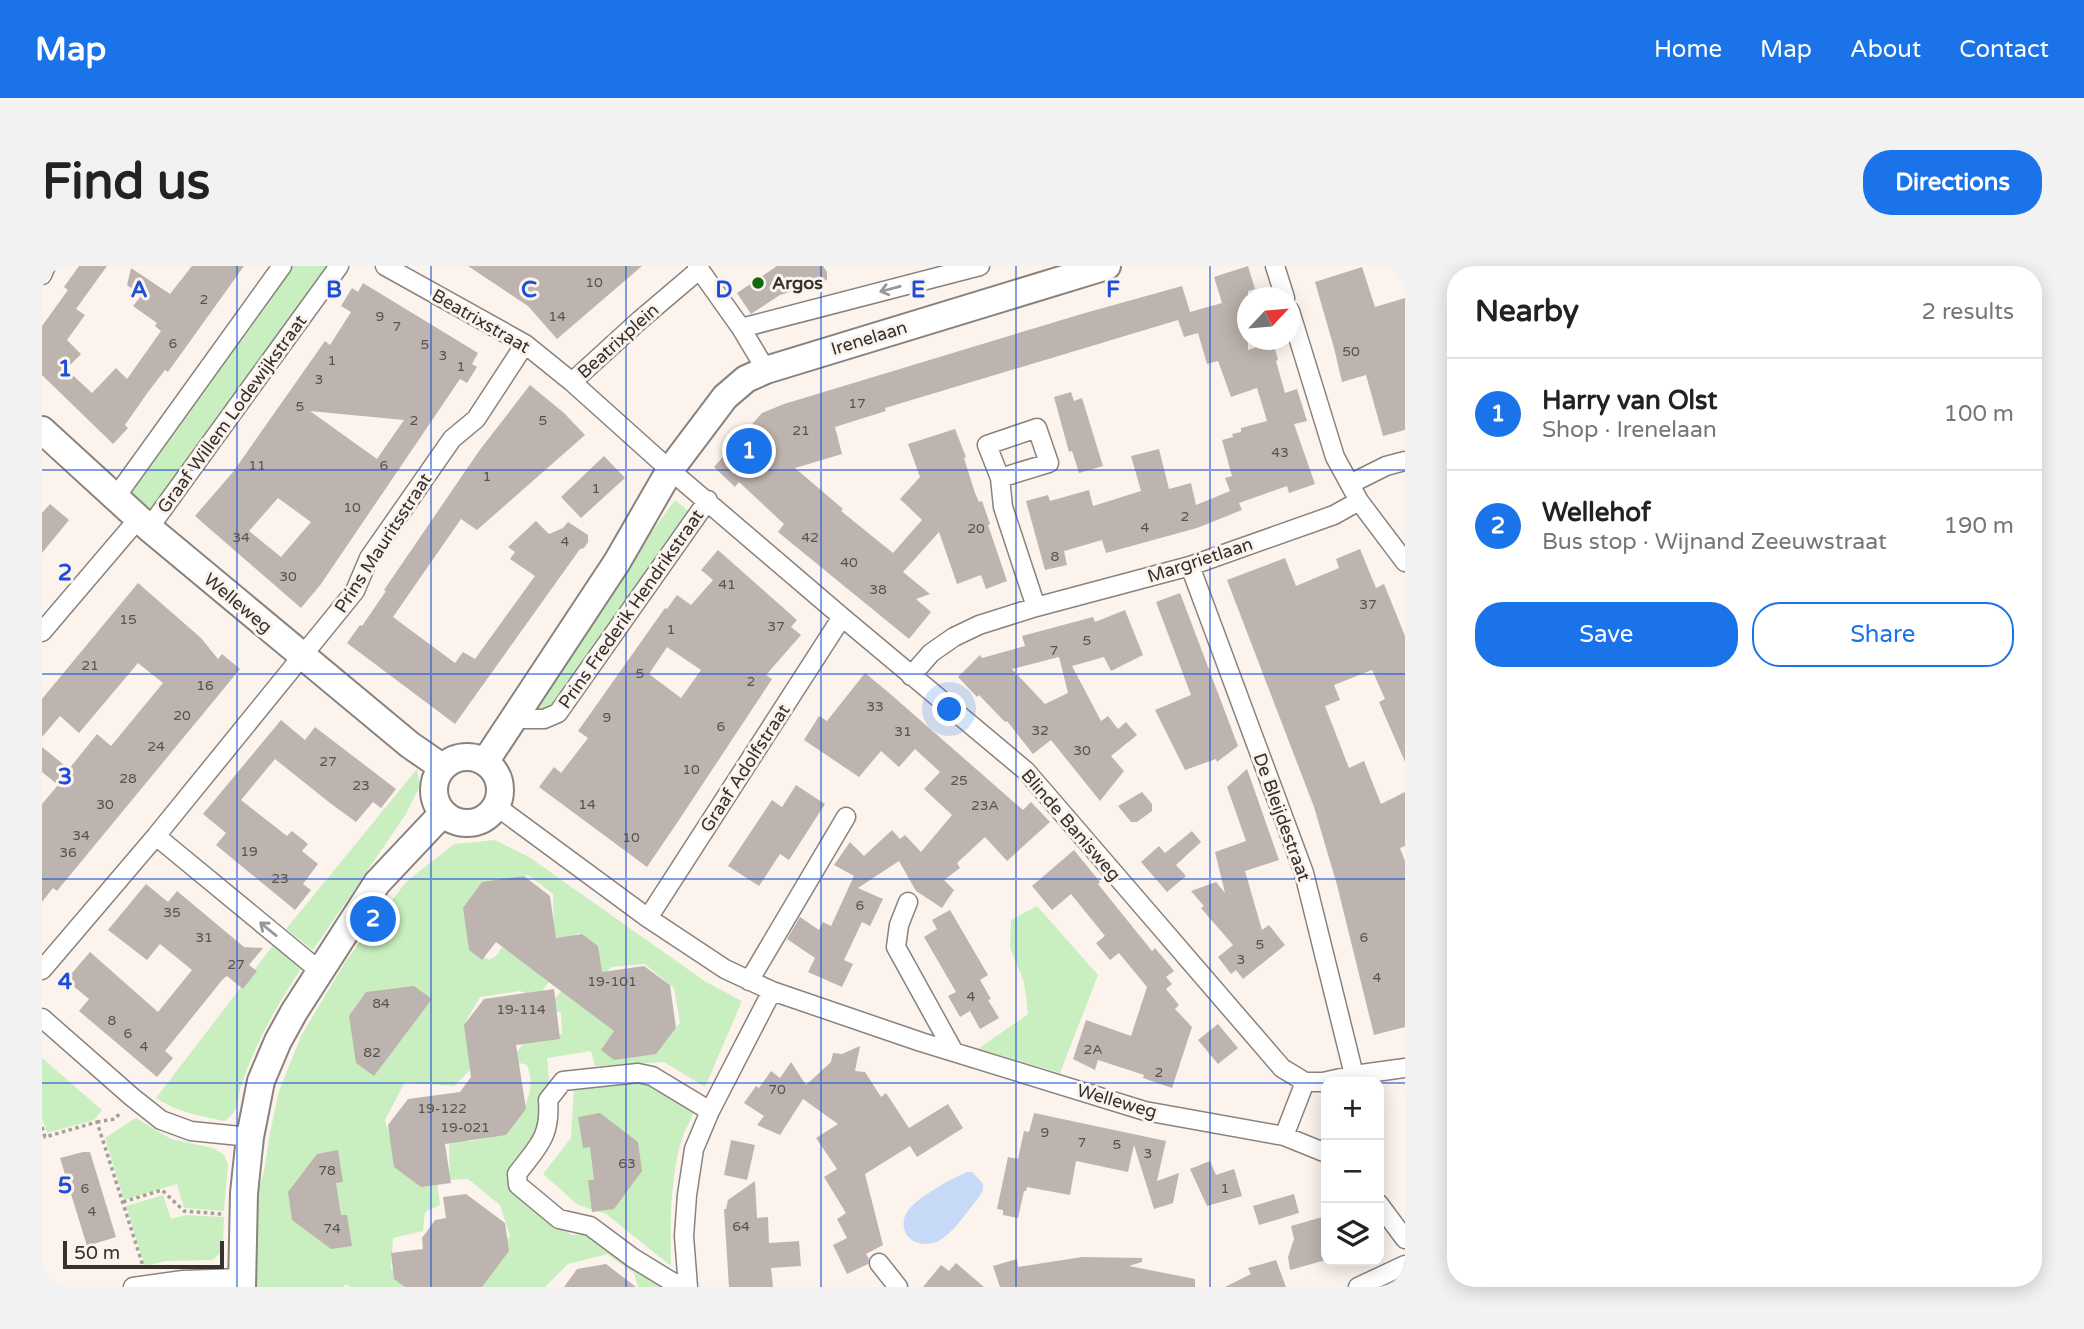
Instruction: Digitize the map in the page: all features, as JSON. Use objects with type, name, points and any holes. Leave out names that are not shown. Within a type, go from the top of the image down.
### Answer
[{"type":"main road","name":"Irenelaan","points":[[670,470],[725,397],[746,379],[766,370],[1107,266]]},
{"type":"main road","name":"Welleweg","points":[[42,430],[144,523],[410,745],[438,764]]},
{"type":"main road","name":"Prins Frederik Hendrikstraat","points":[[488,758],[617,562],[670,470]]},
{"type":"main road","points":[[458,757],[488,758],[500,787],[500,809],[471,823],[439,817],[433,790],[438,764],[458,757]]},
{"type":"main road","points":[[242,1282],[244,1193],[250,1138],[261,1081],[294,1012],[377,883],[439,817]]},
{"type":"street","points":[[42,275],[46,266]]},
{"type":"street","points":[[115,498],[282,266]]},
{"type":"street","name":"Graaf Willem Lodewijkstraat","points":[[42,632],[144,523],[339,266]]},
{"type":"street","name":"Beatrixstraat","points":[[385,266],[525,344],[572,382]]},
{"type":"street","points":[[741,328],[980,266]]},
{"type":"street","points":[[1275,266],[1282,287]]},
{"type":"street","name":"Beatrixplein","points":[[670,470],[572,382],[699,268],[741,328],[766,370]]},
{"type":"street","points":[[1300,343],[1335,457],[1359,501],[1405,562]]},
{"type":"street","name":"Prins Mauritsstraat","points":[[42,970],[156,836],[355,591],[369,558],[452,439],[476,419],[525,344]]},
{"type":"street","points":[[1350,485],[1386,466],[1405,461]]},
{"type":"street","name":"Blinde Banisweg","points":[[670,470],[1026,771],[1282,1068],[1305,1082]]},
{"type":"street","points":[[1000,478],[1003,508],[1036,607]]},
{"type":"street","name":"Prins Frederik Hendrikstraat","points":[[512,719],[544,719],[558,713],[708,500]]},
{"type":"street","name":"Margrietlaan","points":[[911,676],[931,653],[954,636],[979,625],[1190,566],[1334,515],[1359,501]]},
{"type":"street","name":"De Bleijdestraat","points":[[1190,566],[1304,873],[1354,1075]]},
{"type":"street","name":"Graaf Adolfstraat","points":[[648,918],[842,617]]},
{"type":"street","name":"Welleweg","points":[[500,809],[648,918],[725,969],[772,991],[954,1052],[1145,1111],[1284,1136]]},
{"type":"street","points":[[749,981],[846,817]]},
{"type":"street","points":[[156,836],[321,972]]},
{"type":"street","points":[[908,902],[899,925],[896,947],[954,1052]]},
{"type":"street","points":[[710,1111],[652,1076],[638,1073],[563,1081],[548,1100],[550,1119],[544,1139],[517,1174],[519,1185],[559,1219],[590,1226],[674,1283],[687,1284],[684,1236],[694,1149],[710,1111],[772,991]]},
{"type":"street","points":[[42,1018],[132,1097],[162,1119],[191,1131],[250,1138]]},
{"type":"street","points":[[1321,1151],[1284,1136],[1305,1082],[1323,1082],[1405,1068]]},
{"type":"street","points":[[1384,1211],[1405,1239]]},
{"type":"street","points":[[879,1263],[898,1287]]},
{"type":"street","points":[[1358,1287],[1405,1265]]},
{"type":"street","points":[[141,1286],[183,1280],[242,1282]]},
{"type":"path","points":[[461,746],[482,749],[488,758],[504,767],[510,794],[491,826],[472,833],[452,831],[426,805],[425,777],[438,764],[442,754],[461,746]]},
{"type":"path","points":[[42,1127],[45,1137],[115,1119],[132,1097]]},
{"type":"path","points":[[97,1122],[123,1202],[141,1286]]},
{"type":"path","points":[[123,1202],[162,1190],[184,1211],[244,1216]]},
{"type":"green space","points":[[292,266],[333,266],[154,519],[127,496]]},
{"type":"green space","points":[[675,500],[690,512],[549,711],[536,713],[557,662]]},
{"type":"green space","points":[[417,769],[420,786],[406,814],[313,950],[286,929]]},
{"type":"green space","points":[[495,840],[529,857],[706,982],[742,1001],[705,1087],[664,1062],[595,1066],[591,1051],[547,1058],[553,1121],[510,1177],[571,1235],[593,1233],[664,1287],[638,1287],[634,1273],[607,1254],[568,1264],[545,1287],[472,1287],[471,1275],[510,1236],[500,1205],[468,1179],[450,1180],[449,1144],[456,1134],[469,1142],[509,1131],[520,1115],[531,1084],[527,1065],[516,1062],[515,1054],[523,1044],[562,1034],[561,1013],[548,1006],[563,989],[611,1029],[656,1050],[680,1023],[674,988],[645,964],[611,967],[601,978],[596,946],[580,933],[562,939],[554,936],[553,894],[528,875],[490,883],[474,950],[489,960],[496,956],[505,943],[551,979],[537,998],[520,991],[480,997],[466,1021],[472,1068],[454,1086],[405,1082],[385,1120],[397,1162],[436,1176],[440,1205],[425,1212],[423,1231],[393,1238],[391,1269],[415,1287],[350,1287],[346,1284],[343,1287],[250,1287],[250,1218],[264,1172],[279,1091],[301,1036],[347,959],[406,882],[454,844]]},
{"type":"green space","points":[[1037,906],[1098,975],[1060,1073],[978,1049],[1028,1014],[1024,982],[1010,948],[1011,920]]},
{"type":"green space","points":[[274,944],[302,967],[261,1038],[242,1083],[234,1112],[225,1121],[180,1110],[156,1098]]},
{"type":"green space","points":[[42,1058],[102,1110],[94,1120],[47,1133],[42,1118]]},
{"type":"green space","points":[[647,1080],[698,1104],[680,1145],[674,1175],[671,1266],[606,1214],[578,1205],[543,1174],[571,1138],[574,1087]]},
{"type":"green space","points":[[136,1118],[171,1139],[213,1148],[224,1155],[228,1165],[224,1211],[184,1208],[177,1184],[124,1200],[105,1138]]},
{"type":"green space","points":[[163,1195],[171,1219],[186,1215],[224,1217],[223,1247],[213,1260],[166,1261],[145,1266],[126,1206]]},
{"type":"water","points":[[967,1172],[972,1172],[983,1184],[983,1190],[958,1224],[936,1242],[921,1244],[909,1237],[905,1232],[905,1216],[915,1203]]},
{"type":"building","points":[[79,266],[107,266],[76,309],[85,315],[67,340],[81,354],[66,369],[92,393],[116,368],[127,379],[161,331],[155,326],[157,323],[133,306],[141,296],[127,285],[131,268],[170,294],[192,266],[244,266],[168,372],[165,370],[148,392],[125,425],[128,428],[113,444],[42,375],[42,326],[68,290],[64,287]]},
{"type":"building","points":[[468,266],[642,266],[557,339],[528,306]]},
{"type":"building","points":[[777,266],[823,266],[827,272],[827,280],[780,295],[751,314],[737,293]]},
{"type":"building","points":[[1248,266],[1254,287],[1237,287],[1237,350],[1275,350],[1285,393],[1297,389],[1307,421],[1294,424],[1315,484],[1289,493],[1287,486],[1239,503],[1242,510],[1197,528],[1106,553],[1102,540],[1064,551],[1067,565],[1045,570],[1026,501],[1048,495],[1050,501],[1089,490],[1093,506],[1141,491],[1131,456],[1159,449],[1169,489],[1191,483],[1196,505],[1230,491],[1225,478],[1232,476],[1222,440],[1241,432],[1241,428],[1267,421],[1257,388],[1231,397],[1218,361],[1207,364],[1198,333],[1184,337],[1178,320],[885,408],[886,411],[835,427],[842,454],[795,468],[843,509],[841,511],[893,553],[922,520],[900,499],[920,477],[908,444],[955,429],[966,457],[964,458],[975,493],[979,502],[982,501],[1007,581],[986,589],[981,575],[957,584],[939,532],[903,572],[930,594],[916,599],[931,612],[909,639],[778,532],[784,524],[739,482],[735,487],[714,467],[762,413],[784,404],[1182,286],[1190,312],[1222,303],[1214,277]]},
{"type":"building","points":[[1362,267],[1375,307],[1405,298],[1405,430],[1383,436],[1366,375],[1342,382],[1315,282]]},
{"type":"building","points":[[363,283],[478,353],[472,364],[477,367],[467,383],[460,379],[321,584],[301,608],[195,516],[233,472],[325,341],[330,345],[351,312],[341,306],[352,288],[358,292]],"holes":[[[310,411],[404,420],[377,459]],[[278,498],[311,522],[281,557],[249,531]]]},
{"type":"building","points":[[530,385],[564,413],[585,435],[477,530],[461,519],[393,617],[455,663],[463,652],[475,659],[535,576],[510,559],[515,552],[508,547],[536,521],[549,534],[563,528],[568,522],[588,535],[588,542],[580,549],[455,724],[347,643],[360,625],[362,626],[479,451]]},
{"type":"building","points":[[1071,392],[1074,401],[1082,398],[1103,466],[1079,473],[1072,451],[1069,452],[1054,397]]},
{"type":"building","points":[[604,456],[625,478],[581,518],[561,497]]},
{"type":"building","points":[[50,504],[69,520],[42,553],[42,513]]},
{"type":"building","points":[[1360,549],[1376,588],[1384,584],[1405,636],[1405,762],[1379,702],[1385,699],[1372,670],[1334,685],[1340,700],[1325,706],[1349,768],[1364,761],[1381,804],[1405,792],[1405,846],[1400,848],[1405,861],[1405,1027],[1374,1035],[1337,885],[1314,807],[1227,580],[1285,558],[1296,586],[1339,568],[1336,559]]},
{"type":"building","points":[[718,550],[797,620],[791,627],[801,635],[766,675],[772,679],[647,867],[539,787],[554,767],[561,773],[588,738],[578,731],[665,608],[667,609],[677,595],[691,605],[713,580],[701,570]],"holes":[[[667,647],[701,670],[681,698],[649,674]]]},
{"type":"building","points":[[138,583],[201,638],[218,659],[222,654],[240,669],[57,891],[53,888],[42,902],[42,804],[58,785],[42,772],[42,747],[69,769],[97,734],[111,746],[163,683],[138,663],[79,733],[60,716],[42,737],[42,699]]},
{"type":"building","points":[[1180,593],[1238,746],[1217,762],[1216,759],[1185,770],[1155,710],[1191,695],[1156,602]]},
{"type":"building","points":[[1125,610],[1143,655],[1111,671],[1104,657],[1072,666],[1101,721],[1108,716],[1118,729],[1126,722],[1137,735],[1111,756],[1124,771],[1100,801],[1051,740],[1033,754],[1007,721],[979,695],[977,697],[958,677],[980,655],[982,658],[1025,646],[1022,636],[1093,617],[1095,622]],"holes":[[[1059,657],[1068,693],[1045,704],[1012,669]]]},
{"type":"building","points":[[865,673],[1023,810],[1031,802],[1050,822],[1007,861],[985,837],[957,863],[960,868],[944,880],[954,890],[942,908],[916,891],[899,861],[858,888],[883,899],[870,926],[862,922],[844,960],[853,964],[842,987],[808,972],[815,958],[787,939],[800,917],[819,930],[823,922],[831,926],[854,876],[834,865],[850,842],[864,856],[892,830],[900,839],[905,835],[921,852],[952,815],[924,789],[940,772],[915,749],[899,767],[881,751],[859,777],[804,740],[819,716],[827,721]]},
{"type":"building","points":[[281,720],[305,740],[315,727],[396,789],[381,808],[373,802],[356,822],[275,759],[241,800],[287,836],[292,831],[308,844],[302,851],[318,864],[303,884],[311,890],[295,910],[216,845],[226,833],[203,814]]},
{"type":"building","points":[[1247,769],[1279,860],[1245,871],[1262,930],[1269,925],[1285,945],[1243,979],[1236,970],[1231,974],[1218,957],[1233,945],[1201,908],[1204,906],[1191,891],[1216,882],[1225,893],[1215,852],[1246,841],[1227,787]]},
{"type":"building","points":[[796,785],[825,804],[789,860],[780,854],[759,886],[728,866],[772,800],[782,807]]},
{"type":"building","points":[[1142,792],[1152,804],[1152,811],[1137,822],[1131,822],[1118,806]]},
{"type":"building","points":[[1192,831],[1201,842],[1176,865],[1186,876],[1167,892],[1141,862],[1159,846],[1165,853]]},
{"type":"building","points":[[1074,850],[1152,951],[1155,948],[1174,971],[1166,977],[1172,984],[1166,989],[1179,1005],[1175,1009],[1192,1027],[1172,1088],[1143,1078],[1144,1075],[1098,1060],[1095,1070],[1073,1059],[1086,1020],[1131,1036],[1147,987],[1119,953],[1110,960],[1096,943],[1105,936],[1071,894],[1052,910],[1032,886]]},
{"type":"building","points":[[524,876],[550,896],[556,938],[582,934],[598,946],[602,972],[644,966],[670,985],[676,1028],[656,1054],[614,1060],[601,1050],[614,1031],[496,942],[482,960],[469,950],[463,908],[482,882]]},
{"type":"building","points":[[146,884],[168,902],[177,891],[244,947],[263,948],[249,965],[257,971],[243,989],[227,976],[223,979],[165,1051],[173,1058],[157,1077],[79,1011],[89,999],[66,980],[90,952],[158,1012],[192,970],[160,944],[147,960],[108,930]]},
{"type":"building","points":[[950,910],[988,975],[980,980],[999,1018],[980,1029],[970,1011],[960,1017],[948,996],[956,992],[924,937],[937,929],[932,920]]},
{"type":"building","points":[[414,986],[432,999],[374,1076],[356,1063],[349,1016],[366,992]]},
{"type":"building","points":[[554,989],[560,1039],[516,1045],[526,1109],[506,1135],[445,1144],[451,1183],[421,1187],[394,1167],[388,1125],[408,1099],[460,1092],[471,1077],[464,1025],[484,999]]},
{"type":"building","points":[[1218,1024],[1238,1048],[1218,1064],[1198,1040]]},
{"type":"building","points":[[860,1046],[855,1071],[865,1072],[881,1097],[886,1093],[909,1128],[948,1104],[963,1128],[917,1157],[910,1146],[865,1174],[883,1245],[866,1254],[868,1264],[847,1274],[833,1245],[847,1238],[837,1219],[846,1213],[824,1177],[837,1169],[816,1138],[838,1124],[803,1099],[780,1135],[757,1125],[764,1116],[744,1103],[771,1071],[780,1078],[791,1062],[806,1085],[831,1062],[833,1053],[842,1054]]},
{"type":"building","points":[[600,1113],[638,1142],[642,1171],[614,1209],[592,1212],[588,1180],[594,1180],[590,1147],[583,1148],[578,1117]]},
{"type":"building","points":[[1034,1113],[1166,1141],[1157,1181],[1179,1173],[1173,1203],[1154,1209],[1134,1145],[1128,1172],[1076,1161],[1070,1195],[1027,1187],[1018,1218],[1003,1215],[1003,1210],[997,1209],[1008,1157],[1018,1159],[1024,1131],[1029,1132]]},
{"type":"building","points":[[731,1140],[755,1145],[747,1180],[724,1175]]},
{"type":"building","points":[[338,1150],[343,1182],[336,1183],[341,1215],[347,1215],[352,1246],[331,1249],[292,1220],[288,1192],[317,1154]]},
{"type":"building","points":[[90,1152],[116,1237],[87,1246],[60,1158]]},
{"type":"building","points":[[1210,1161],[1216,1175],[1234,1169],[1242,1196],[1207,1206],[1190,1169]]},
{"type":"building","points":[[755,1181],[757,1218],[768,1217],[769,1243],[799,1241],[801,1266],[771,1268],[773,1287],[729,1287],[724,1209],[728,1200]]},
{"type":"building","points":[[466,1194],[505,1223],[509,1251],[482,1287],[405,1287],[394,1279],[391,1253],[423,1249],[422,1238],[435,1220],[446,1218],[443,1197]]},
{"type":"building","points":[[1294,1194],[1299,1213],[1259,1225],[1253,1206]]},
{"type":"building","points":[[1321,1217],[1321,1261],[1290,1270],[1288,1257],[1294,1239],[1291,1226]]},
{"type":"building","points":[[1082,1257],[1142,1258],[1142,1262],[1129,1266],[1195,1279],[1195,1287],[1000,1287],[993,1266],[1017,1259],[1018,1267]]},
{"type":"building","points":[[1276,1260],[1286,1287],[1225,1287],[1251,1274],[1248,1268]]},
{"type":"building","points":[[956,1263],[984,1287],[923,1287],[941,1265],[949,1271]]},
{"type":"building","points":[[606,1264],[636,1287],[564,1287],[577,1269]]},
{"type":"place","name":"Argos","points":[[758,283]]},
{"type":"place","name":"Harry van Olst","points":[[749,451]]},
{"type":"place","name":"Wellehof","points":[[373,919]]}]
